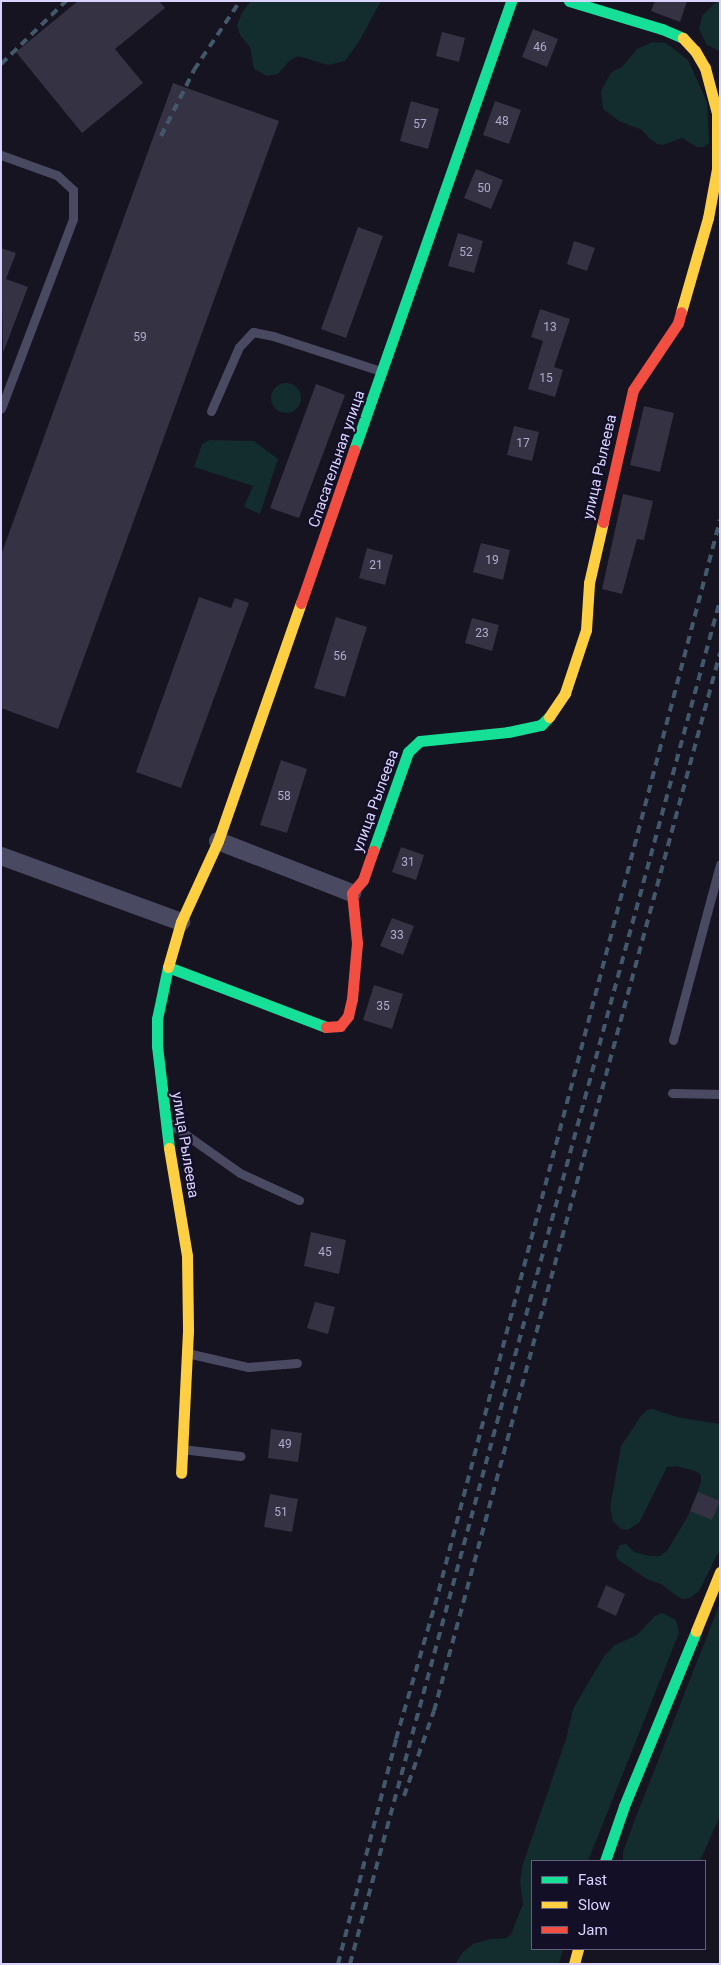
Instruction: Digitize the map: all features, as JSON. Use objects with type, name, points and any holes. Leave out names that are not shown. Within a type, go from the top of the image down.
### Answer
[{"type":"street","name":"Спасательная улица","points":[[181,922],[218,841],[511,1]]},
{"type":"street","name":"улица Рылеева","points":[[352,892],[363,880],[399,774],[408,752],[413,746],[420,741],[430,739],[508,732],[541,725],[554,712],[566,693],[586,630],[589,583],[633,390],[678,323],[708,218],[717,169],[718,113],[705,68],[694,50],[682,38],[662,29],[569,1]]},
{"type":"street","points":[[168,967],[324,1026],[334,1028],[340,1026],[348,1016],[355,977],[357,943],[352,892],[218,841]]},
{"type":"street","points":[[1,856],[181,922]]},
{"type":"street","name":"улица Рылеева","points":[[181,922],[168,967],[157,1020],[164,1119],[187,1256],[187,1353],[182,1473]]},
{"type":"street","points":[[605,1860],[624,1806],[720,1572]]},
{"type":"street","points":[[574,1964],[578,1950]]},
{"type":"lane","points":[[1,154],[57,175],[73,190],[73,220],[1,409]]},
{"type":"lane","points":[[211,411],[239,347],[253,332],[273,336],[383,372]]},
{"type":"lane","points":[[673,1040],[720,864]]},
{"type":"lane","points":[[672,1093],[720,1094]]},
{"type":"lane","points":[[164,1119],[240,1173],[299,1200]]},
{"type":"lane","points":[[187,1353],[248,1366],[297,1363]]},
{"type":"lane","points":[[182,1449],[242,1456]]},
{"type":"green space","points":[[251,1],[381,1],[360,40],[345,61],[328,65],[298,56],[290,60],[278,74],[267,76],[254,69],[250,47],[240,35],[237,25],[243,11]]},
{"type":"green space","points":[[717,1],[720,1],[720,51],[707,45],[699,29],[702,16]]},
{"type":"green space","points":[[652,42],[666,43],[688,60],[707,102],[709,143],[704,147],[697,147],[682,138],[663,145],[657,144],[642,130],[619,121],[603,109],[601,91],[609,76],[613,71],[622,67],[637,49]]},
{"type":"green space","points":[[286,383],[297,387],[301,398],[297,409],[286,413],[275,409],[271,398],[275,387]]},
{"type":"green space","points":[[210,440],[254,441],[278,459],[260,514],[244,507],[253,486],[194,467],[202,444]]},
{"type":"green space","points":[[652,1409],[677,1417],[720,1424],[720,1549],[699,1591],[690,1598],[683,1599],[677,1596],[661,1584],[647,1579],[617,1559],[616,1553],[620,1545],[626,1544],[634,1552],[651,1556],[660,1556],[667,1551],[688,1516],[701,1482],[701,1475],[695,1471],[676,1466],[667,1467],[639,1523],[627,1530],[621,1529],[613,1521],[610,1508],[621,1446],[641,1416],[647,1410]]},
{"type":"green space","points":[[720,1603],[720,1816],[700,1860],[623,1860],[623,1852]]},
{"type":"green space","points":[[662,1613],[676,1620],[679,1633],[588,1860],[531,1860],[531,1950],[563,1950],[559,1964],[455,1964],[463,1952],[473,1944],[490,1939],[506,1938],[511,1934],[523,1904],[520,1882],[522,1867],[566,1739],[573,1709],[604,1656],[615,1645],[637,1635],[654,1617]]},
{"type":"building","points":[[78,1],[159,1],[165,8],[115,49],[143,83],[82,133],[16,52]]},
{"type":"building","points":[[655,1],[687,1],[680,22],[651,11]]},
{"type":"building","points":[[533,29],[558,39],[547,67],[522,57]]},
{"type":"building","points":[[442,32],[465,38],[459,62],[436,56]]},
{"type":"building","points":[[173,83],[279,121],[58,729],[1,708],[1,555]]},
{"type":"building","points":[[411,101],[439,109],[428,149],[400,141]]},
{"type":"building","points":[[495,101],[521,110],[509,144],[483,135]]},
{"type":"building","points":[[476,169],[503,180],[491,209],[464,198]]},
{"type":"building","points":[[358,227],[383,236],[346,338],[321,329]]},
{"type":"building","points":[[458,233],[483,241],[474,273],[448,266]]},
{"type":"building","points":[[574,241],[595,248],[587,271],[567,264]]},
{"type":"building","points":[[1,248],[16,253],[6,279],[28,287],[3,353]]},
{"type":"building","points":[[540,309],[570,319],[554,367],[563,370],[555,397],[528,389],[543,341],[531,337]]},
{"type":"building","points":[[316,384],[345,395],[299,518],[270,508]]},
{"type":"building","points":[[644,406],[674,413],[660,472],[630,465]]},
{"type":"building","points":[[514,426],[539,432],[532,461],[507,455]]},
{"type":"building","points":[[623,494],[653,501],[644,540],[637,539],[622,594],[602,589]]},
{"type":"building","points":[[481,543],[510,550],[503,580],[473,572]]},
{"type":"building","points":[[367,548],[393,555],[385,585],[359,578]]},
{"type":"building","points":[[199,597],[231,608],[235,598],[249,603],[181,788],[136,772]]},
{"type":"building","points":[[336,617],[367,627],[345,697],[314,688]]},
{"type":"building","points":[[472,618],[499,625],[492,651],[465,643]]},
{"type":"building","points":[[281,760],[307,769],[287,833],[260,825]]},
{"type":"building","points":[[401,847],[424,855],[416,880],[392,872]]},
{"type":"building","points":[[392,918],[414,926],[403,955],[380,946]]},
{"type":"building","points":[[374,985],[403,994],[392,1029],[363,1020]]},
{"type":"building","points":[[311,1232],[346,1240],[339,1274],[304,1266]]},
{"type":"building","points":[[315,1302],[335,1307],[328,1334],[307,1328]]},
{"type":"building","points":[[271,1429],[302,1433],[298,1462],[268,1458]]},
{"type":"building","points":[[698,1492],[720,1501],[712,1520],[690,1511]]},
{"type":"building","points":[[270,1494],[298,1499],[292,1532],[264,1527]]},
{"type":"building","points":[[606,1585],[625,1594],[616,1616],[597,1607]]},
{"type":"railway","points":[[1,64],[66,1]]},
{"type":"railway","points":[[161,136],[194,70],[240,1]]},
{"type":"railway","points":[[338,1964],[396,1739],[435,1605],[720,520]]},
{"type":"railway","points":[[350,1964],[720,600]]},
{"type":"railway","points":[[404,1796],[434,1711],[720,653]]},
{"type":"traffic: fast","points":[[354,450],[511,1]]},
{"type":"traffic: fast","points":[[569,1],[662,29],[683,38]]},
{"type":"traffic: fast","points":[[373,851],[408,752],[420,741],[508,732],[541,725],[549,717]]},
{"type":"traffic: fast","points":[[169,1148],[157,1046],[157,1019],[168,967],[326,1027]]},
{"type":"traffic: fast","points":[[605,1860],[624,1806],[696,1631]]},
{"type":"traffic: slow","points":[[681,312],[708,218],[717,169],[717,113],[705,68],[695,51],[683,38]]},
{"type":"traffic: slow","points":[[549,717],[565,693],[586,630],[589,583],[603,522]]},
{"type":"traffic: slow","points":[[168,967],[181,922],[218,841],[301,603]]},
{"type":"traffic: slow","points":[[169,1148],[187,1256],[188,1331],[181,1473]]},
{"type":"traffic: slow","points":[[696,1631],[720,1572]]},
{"type":"traffic: slow","points":[[574,1964],[578,1950]]},
{"type":"traffic: jam","points":[[603,522],[633,390],[678,323],[681,312]]},
{"type":"traffic: jam","points":[[301,603],[354,450]]},
{"type":"traffic: jam","points":[[326,1027],[340,1026],[348,1016],[352,999],[357,943],[352,893],[363,880],[373,851]]}]
